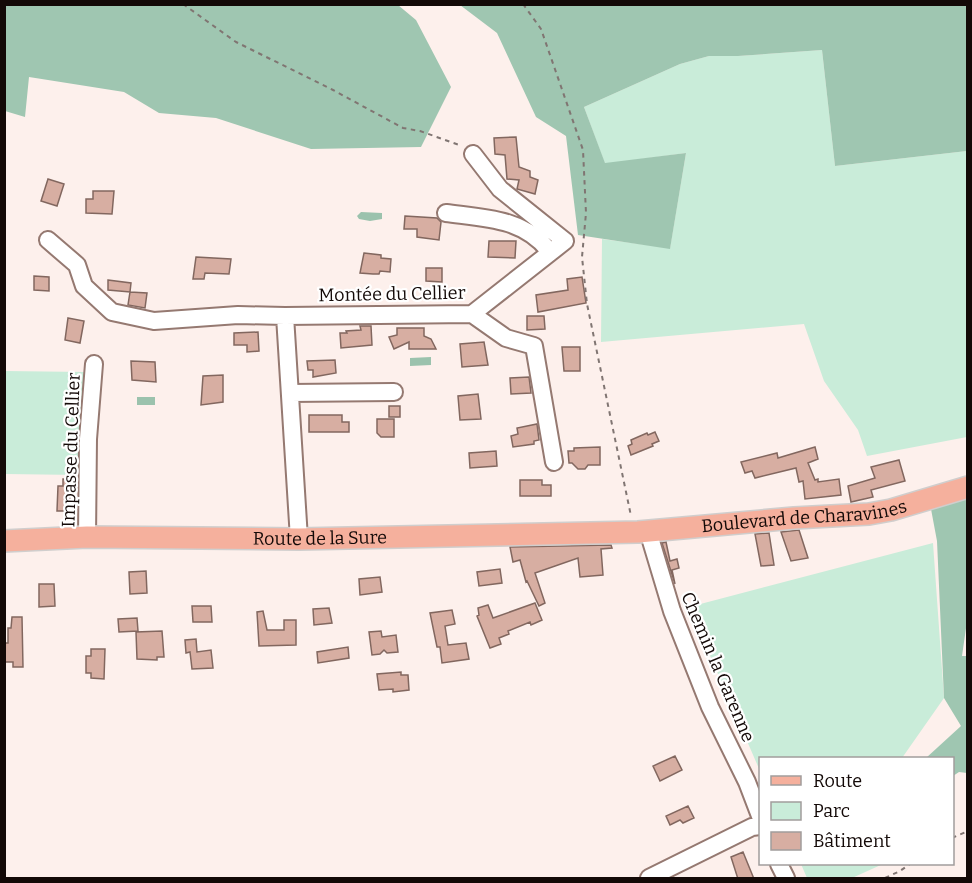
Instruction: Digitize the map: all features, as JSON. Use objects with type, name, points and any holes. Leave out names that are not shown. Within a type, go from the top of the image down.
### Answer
[{"type":"main road","name":"Boulevard de Charavines","points":[[643,531],[869,514],[891,510],[968,487]]},
{"type":"main road","name":"Route de la Sure","points":[[4,541],[87,537],[299,539],[643,531]]},
{"type":"street","points":[[446,213],[503,220],[540,239],[550,252],[565,241],[500,189],[473,154]]},
{"type":"street","name":"Montée du Cellier","points":[[48,240],[77,265],[84,285],[112,312],[154,321],[237,315],[472,314],[550,252]]},
{"type":"street","points":[[472,314],[506,338],[534,346],[554,462]]},
{"type":"street","points":[[285,316],[299,539]]},
{"type":"street","name":"Impasse du Cellier","points":[[87,537],[88,439],[94,364]]},
{"type":"street","points":[[290,393],[394,392]]},
{"type":"street","name":"Chemin la Garenne","points":[[643,531],[710,707],[747,782],[759,813]]},
{"type":"street","points":[[650,879],[752,827],[759,826]]},
{"type":"street","points":[[779,865],[786,879]]},
{"type":"path","points":[[183,4],[236,42],[403,128],[420,131],[464,147],[473,154]]},
{"type":"path","points":[[523,4],[541,28],[583,150],[586,213],[582,257],[587,304],[629,510],[643,531]]},
{"type":"path","points":[[954,837],[968,831]]},
{"type":"path","points":[[885,879],[908,865]]},
{"type":"green space","points":[[822,50],[835,166],[967,151],[967,437],[867,456],[858,430],[824,381],[804,324],[601,342],[602,239],[670,248],[686,153],[605,164],[584,107],[680,64],[709,56]]},
{"type":"green space","points":[[5,371],[85,372],[79,475],[5,474]]},
{"type":"green space","points":[[933,543],[944,698],[903,757],[759,757],[759,769],[689,607]]},
{"type":"green space","points":[[801,865],[881,865],[852,878],[807,878]]},
{"type":"shaded area","points":[[4,5],[398,5],[416,20],[451,87],[421,147],[311,149],[216,118],[159,113],[124,92],[29,77],[25,117],[5,111]]},
{"type":"shaded area","points":[[460,5],[967,5],[967,151],[835,166],[822,50],[709,56],[680,64],[584,107],[605,163],[686,153],[670,249],[578,235],[566,136],[536,117],[497,33]]},
{"type":"shaded area","points":[[361,212],[382,213],[382,219],[370,221],[359,219],[357,216]]},
{"type":"shaded area","points":[[431,357],[431,365],[410,366],[410,358]]},
{"type":"shaded area","points":[[137,397],[155,397],[155,405],[137,405]]},
{"type":"shaded area","points":[[967,495],[968,614],[962,656],[968,656],[967,773],[959,772],[954,775],[954,757],[927,757],[961,726],[944,698],[937,541],[931,509]]},
{"type":"building","points":[[516,137],[519,167],[530,171],[530,177],[538,180],[535,194],[517,189],[519,180],[507,179],[505,155],[495,154],[494,138]]},
{"type":"building","points":[[48,179],[64,184],[57,206],[41,201]]},
{"type":"building","points":[[93,191],[114,191],[112,214],[86,213],[86,199],[93,199]]},
{"type":"building","points":[[405,216],[437,218],[441,222],[439,240],[417,237],[417,229],[404,229]]},
{"type":"building","points":[[489,241],[516,241],[515,258],[488,257]]},
{"type":"building","points":[[364,253],[391,259],[390,272],[360,273]]},
{"type":"building","points":[[196,257],[231,259],[229,274],[205,273],[204,279],[193,279]]},
{"type":"building","points":[[426,268],[442,268],[442,282],[426,281]]},
{"type":"building","points":[[34,276],[49,277],[49,291],[34,290]]},
{"type":"building","points":[[582,277],[586,303],[538,312],[536,295],[568,290],[567,279]]},
{"type":"building","points":[[108,280],[131,283],[130,292],[108,290]]},
{"type":"building","points":[[130,292],[147,293],[145,308],[128,305]]},
{"type":"building","points":[[527,316],[544,316],[545,329],[527,330]]},
{"type":"building","points":[[68,318],[84,321],[80,343],[65,340]]},
{"type":"building","points":[[360,326],[371,326],[372,345],[341,348],[340,333],[361,330]]},
{"type":"building","points":[[397,328],[424,328],[424,336],[431,339],[436,349],[409,349],[409,342],[394,349],[389,337],[397,335]]},
{"type":"building","points":[[258,332],[259,351],[247,352],[247,345],[234,345],[234,333]]},
{"type":"building","points":[[484,342],[488,365],[462,367],[460,344]]},
{"type":"building","points":[[562,347],[580,347],[580,371],[564,371]]},
{"type":"building","points":[[335,360],[336,373],[313,377],[313,370],[308,370],[307,361]]},
{"type":"building","points":[[131,361],[155,362],[156,382],[132,380]]},
{"type":"building","points":[[223,375],[223,402],[201,405],[203,376]]},
{"type":"building","points":[[529,377],[531,393],[511,394],[510,378]]},
{"type":"building","points":[[478,394],[481,419],[460,420],[458,396]]},
{"type":"building","points":[[389,406],[400,406],[400,417],[389,417]]},
{"type":"building","points":[[309,415],[342,415],[342,422],[349,422],[349,432],[309,432]]},
{"type":"building","points":[[377,419],[394,419],[394,437],[381,437],[377,433]]},
{"type":"building","points":[[537,424],[539,440],[534,441],[534,444],[513,447],[511,436],[518,434],[517,428]]},
{"type":"building","points":[[655,432],[659,441],[631,455],[628,446],[632,444],[631,440]]},
{"type":"building","points":[[600,447],[600,465],[588,465],[585,469],[578,469],[569,463],[568,451],[574,451],[574,448]]},
{"type":"building","points":[[815,447],[818,459],[808,463],[815,480],[818,479],[818,482],[839,479],[841,495],[805,499],[803,481],[799,482],[796,468],[755,478],[752,471],[745,473],[741,462],[777,453],[778,458]]},
{"type":"building","points":[[496,451],[497,466],[470,468],[469,453]]},
{"type":"building","points":[[899,460],[905,481],[871,490],[873,497],[851,502],[848,486],[875,478],[871,467]]},
{"type":"building","points":[[63,479],[77,480],[77,491],[70,491],[70,511],[57,511],[58,486],[63,486]]},
{"type":"building","points":[[520,480],[542,480],[542,485],[551,485],[551,496],[520,496]]},
{"type":"building","points":[[799,530],[808,558],[791,561],[781,532]]},
{"type":"building","points":[[769,533],[774,565],[761,566],[755,534]]},
{"type":"building","points":[[666,542],[670,561],[677,559],[679,568],[672,570],[675,584],[662,543]]},
{"type":"building","points":[[611,545],[612,548],[601,549],[603,575],[580,577],[578,558],[535,573],[545,603],[539,606],[526,582],[520,560],[513,562],[510,547]]},
{"type":"building","points":[[500,569],[502,583],[479,586],[477,572]]},
{"type":"building","points":[[146,571],[147,593],[130,594],[129,572]]},
{"type":"building","points":[[380,577],[382,592],[360,595],[359,579]]},
{"type":"building","points":[[39,584],[54,584],[55,606],[39,607]]},
{"type":"building","points":[[535,603],[542,620],[508,631],[509,634],[499,638],[501,644],[490,648],[477,616],[479,615],[478,608],[488,605],[493,618]]},
{"type":"building","points":[[192,606],[211,606],[212,622],[193,622]]},
{"type":"building","points":[[329,608],[332,623],[314,625],[313,609]]},
{"type":"building","points":[[452,610],[455,624],[445,626],[448,645],[466,643],[469,659],[442,663],[430,613]]},
{"type":"building","points":[[263,611],[267,630],[284,630],[284,620],[296,620],[296,645],[259,646],[257,612]]},
{"type":"building","points":[[12,617],[22,617],[23,667],[13,667],[13,662],[4,662],[4,643],[8,643],[8,628],[11,628]]},
{"type":"building","points":[[137,618],[138,631],[119,632],[118,619]]},
{"type":"building","points":[[162,631],[164,657],[157,657],[157,660],[137,659],[136,632]]},
{"type":"building","points":[[381,631],[382,637],[396,635],[398,652],[387,653],[384,650],[380,654],[372,655],[369,632]]},
{"type":"building","points":[[196,639],[197,652],[211,650],[213,668],[192,669],[190,652],[186,653],[185,640]]},
{"type":"building","points":[[348,647],[349,658],[318,663],[317,652]]},
{"type":"building","points":[[91,649],[105,649],[104,679],[91,678],[91,673],[86,673],[86,656],[91,656]]},
{"type":"building","points":[[401,672],[401,675],[408,675],[409,690],[393,692],[393,689],[379,690],[377,674]]},
{"type":"building","points":[[675,756],[682,770],[660,781],[653,766]]},
{"type":"building","points":[[688,806],[694,818],[683,823],[680,820],[670,825],[666,816]]},
{"type":"building","points":[[743,852],[754,879],[738,879],[731,857]]}]
